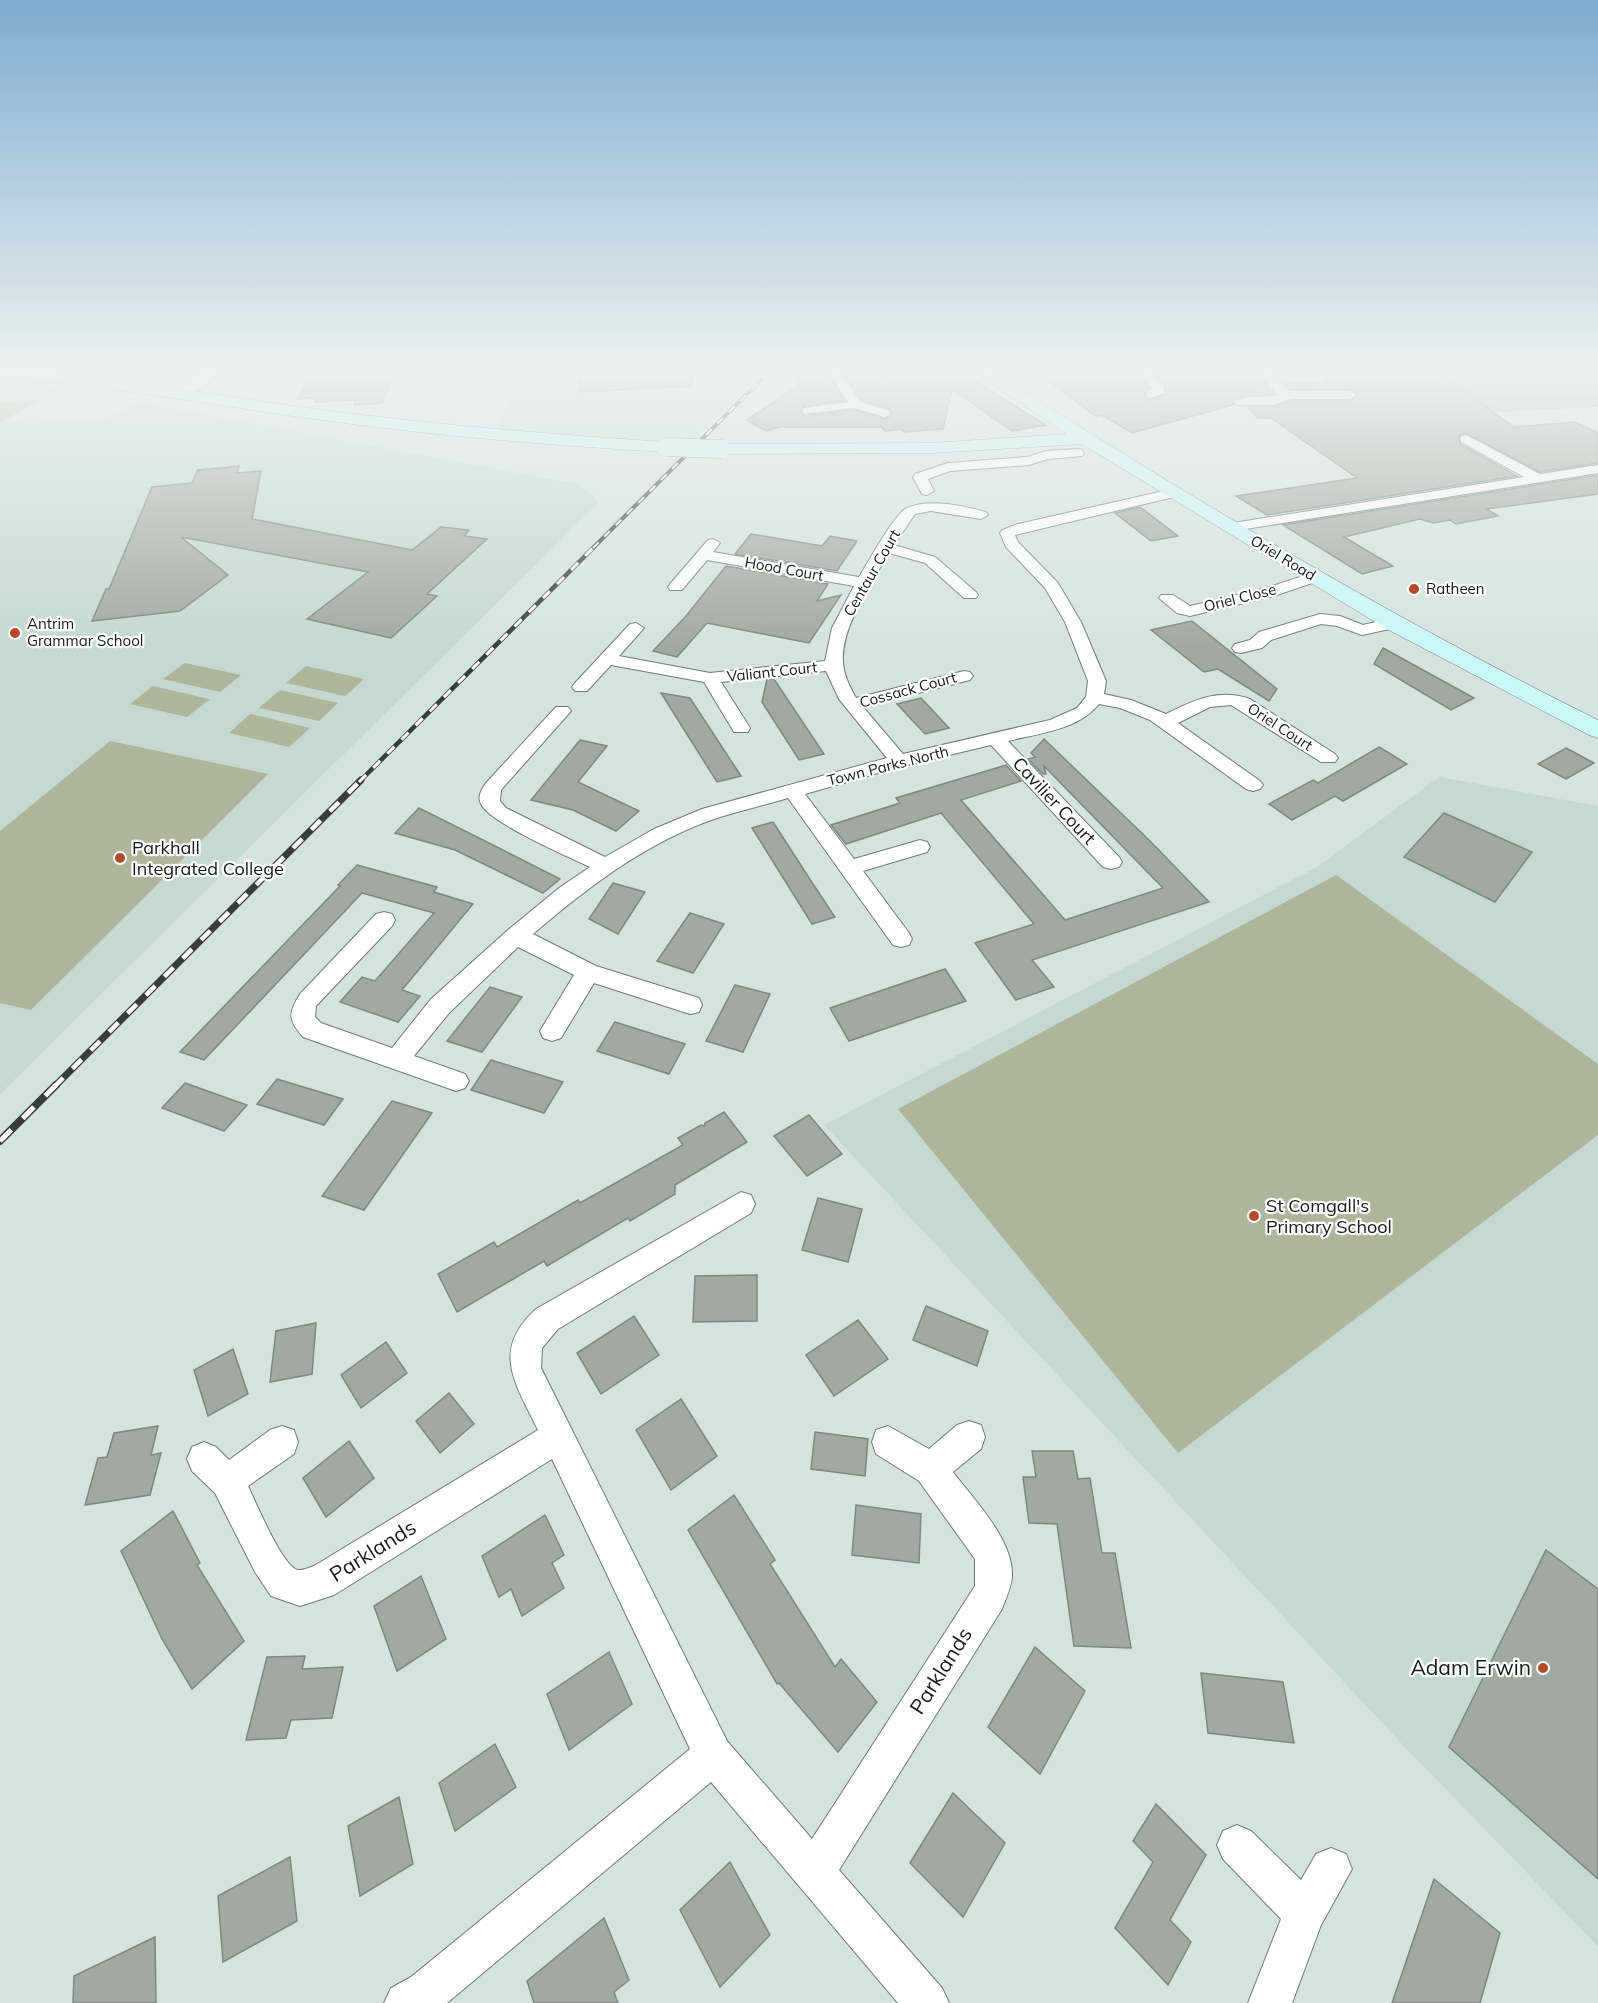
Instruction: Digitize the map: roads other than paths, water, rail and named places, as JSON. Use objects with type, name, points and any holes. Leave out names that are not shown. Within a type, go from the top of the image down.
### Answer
[{"type":"street","points":[[927,491],[920,477],[944,468],[1016,462]]},
{"type":"street","name":"Oriel Road","points":[[1115,462],[1177,492],[1393,623],[1508,686],[1598,730]]},
{"type":"street","points":[[1509,462],[1539,479]]},
{"type":"street","points":[[1233,527],[1598,470]]},
{"type":"street","points":[[1177,492],[1007,532],[1011,544],[1052,586],[1073,622],[1097,681],[1095,698],[1136,707],[1165,722],[1253,785]]},
{"type":"street","name":"Centaur Court","points":[[833,665],[839,634],[864,583],[905,515],[916,508],[931,507],[981,515]]},
{"type":"street","points":[[676,587],[714,541]]},
{"type":"street","points":[[886,547],[930,560],[970,595]]},
{"type":"street","name":"Hood Court","points":[[704,555],[864,583]]},
{"type":"street","name":"Oriel Close","points":[[1167,598],[1183,610],[1190,611],[1271,592],[1315,577]]},
{"type":"street","points":[[1241,648],[1256,644],[1265,636],[1320,619],[1340,621],[1362,630],[1393,623]]},
{"type":"street","points":[[581,687],[636,627]]},
{"type":"street","name":"Valiant Court","points":[[607,659],[710,678],[833,665]]},
{"type":"street","points":[[833,665],[836,676],[853,704],[899,761]]},
{"type":"street","name":"Cossack Court","points":[[853,704],[964,675]]},
{"type":"street","name":"Valiant Court","points":[[710,678],[741,728]]},
{"type":"street","name":"Town Parks North","points":[[396,1061],[440,1006],[516,936],[567,894],[606,866],[685,822],[899,761],[997,740],[1069,720],[1083,712],[1095,698]]},
{"type":"street","name":"Oriel Court","points":[[1165,722],[1217,698],[1232,698],[1244,703],[1328,758]]},
{"type":"street","points":[[562,711],[493,787],[489,800],[491,807],[499,813],[606,866]]},
{"type":"street","name":"Cavilier Court","points":[[997,740],[1111,862]]},
{"type":"street","points":[[792,790],[900,939]]},
{"type":"street","points":[[850,868],[920,847]]},
{"type":"street","points":[[384,920],[308,1000],[304,1007],[303,1020],[312,1030],[456,1082]]},
{"type":"street","points":[[516,936],[588,972],[690,1005]]},
{"type":"street","points":[[552,1031],[588,972]]},
{"type":"street","points":[[741,1204],[548,1319],[535,1331],[525,1353],[525,1365],[557,1437],[713,1755],[927,2003]]},
{"type":"street","name":"Parklands","points":[[282,1442],[215,1470],[274,1573],[289,1586],[307,1588],[321,1582],[557,1437]]},
{"type":"street","points":[[931,1468],[969,1437]]},
{"type":"street","name":"Parklands","points":[[815,1871],[993,1587],[996,1572],[991,1552],[931,1468],[888,1442]]},
{"type":"street","points":[[421,1999],[713,1755]]},
{"type":"street","points":[[1237,1845],[1304,1913]]},
{"type":"street","points":[[1270,2003],[1304,1913],[1331,1869]]},
{"type":"railway","points":[[0,1141],[679,462]]},
{"type":"place","name":"Ratheen","points":[[1414,589]]},
{"type":"place","name":"Antrim Grammar School","points":[[15,633]]},
{"type":"place","name":"Parkhall Integrated College","points":[[120,858]]},
{"type":"place","name":"St Comgall's Primary School","points":[[1254,1216]]},
{"type":"place","name":"Adam Erwin","points":[[1543,1668]]}]
